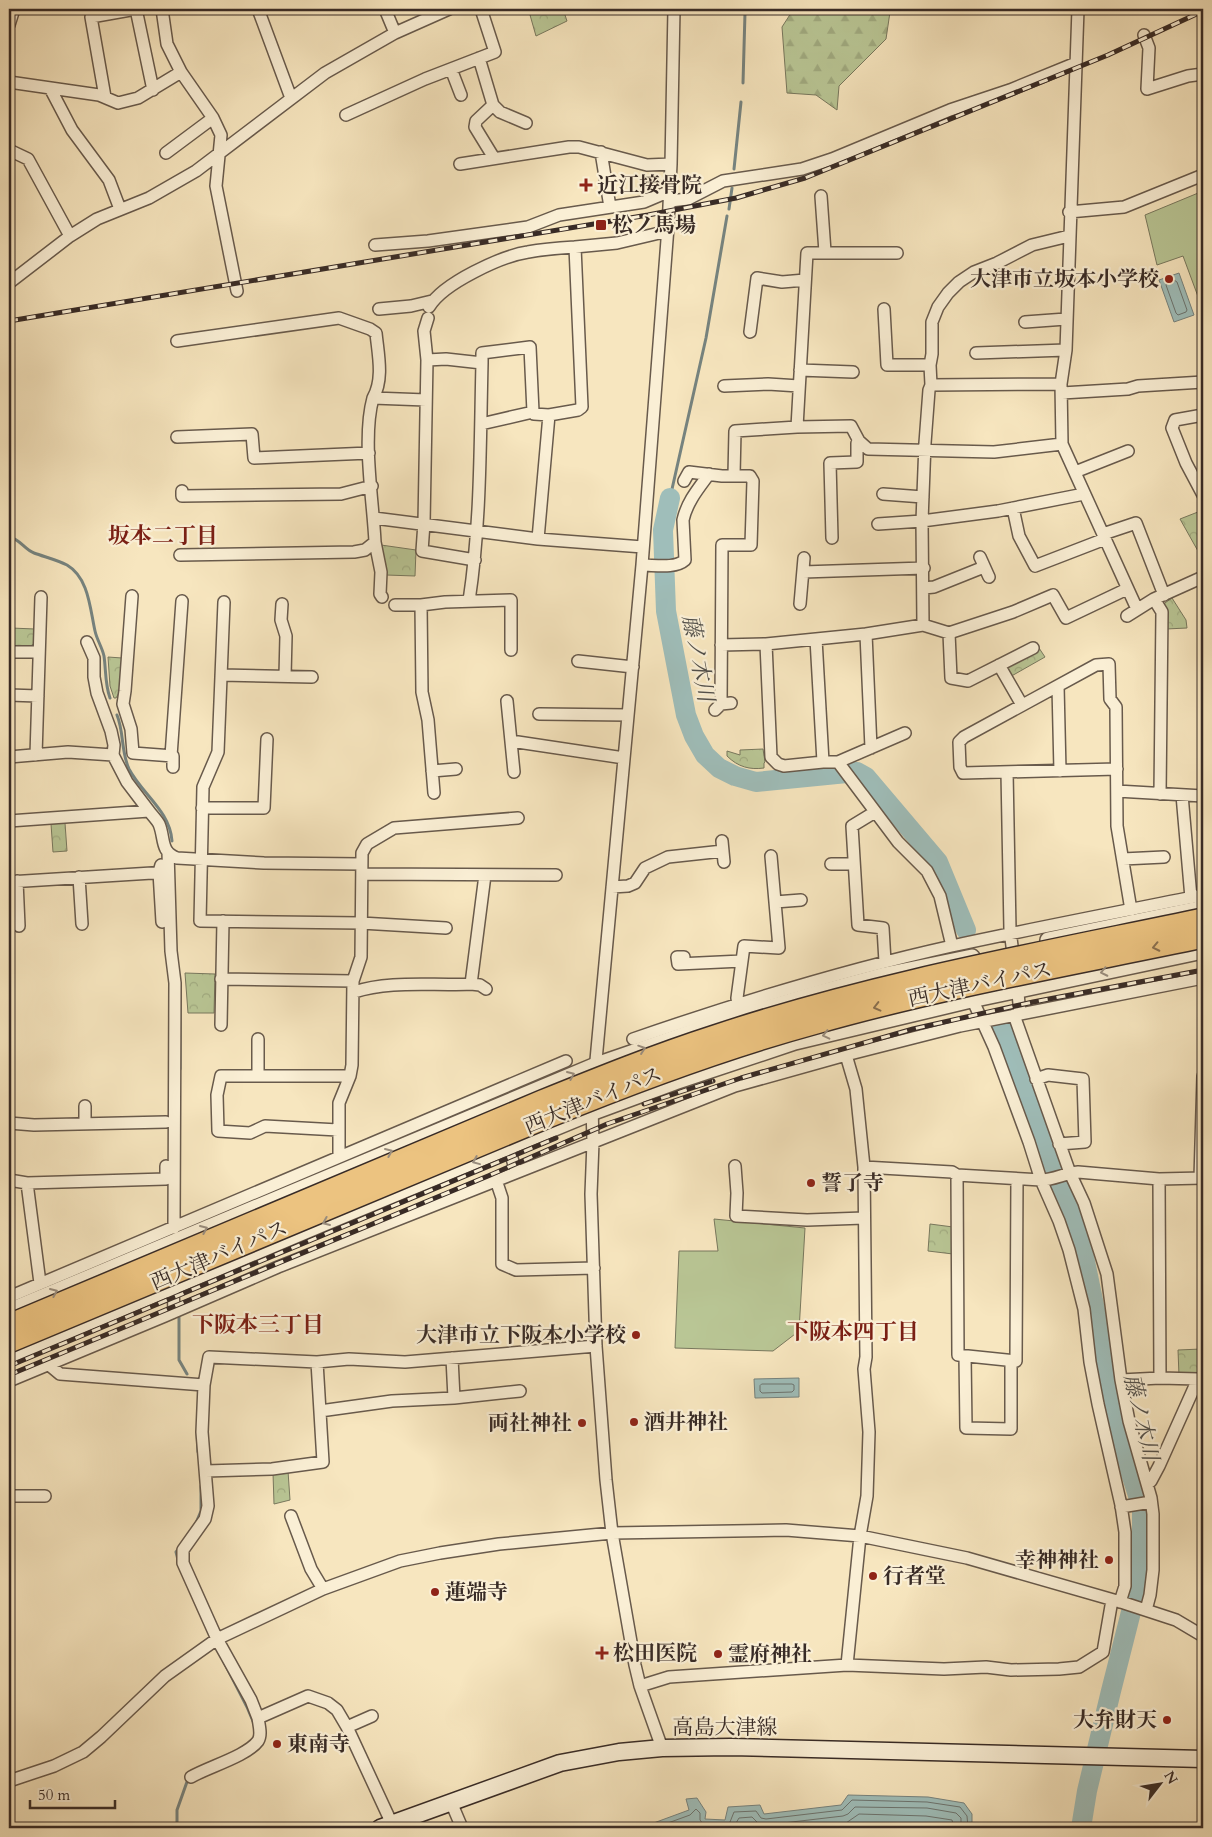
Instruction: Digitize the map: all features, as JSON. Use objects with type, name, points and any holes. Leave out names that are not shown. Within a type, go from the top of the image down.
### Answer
[{"type":"highway","name":"西大津バイパス","points":[[9,1325],[542,1101],[630,1066],[716,1035],[812,1007],[941,974],[1203,919]]},
{"type":"highway","name":"西大津バイパス","points":[[9,1342],[548,1117],[635,1082],[720,1052],[816,1023],[946,990],[1203,937]]},
{"type":"main road","name":"高島大津線","points":[[386,1826],[560,1763],[619,1752],[662,1748],[731,1747],[1203,1758]]},
{"type":"street","points":[[9,25],[14,9]]},
{"type":"street","points":[[105,98],[91,17],[136,9],[153,90]]},
{"type":"street","points":[[162,9],[167,44],[181,72],[213,118],[221,136],[216,186],[237,291]]},
{"type":"street","points":[[258,9],[292,98]]},
{"type":"street","points":[[385,9],[395,33]]},
{"type":"street","points":[[9,283],[70,236],[97,219],[149,198],[196,170],[325,73],[395,33],[449,9]]},
{"type":"street","points":[[346,115],[425,79],[495,52],[481,9]]},
{"type":"street","points":[[662,1748],[640,1686],[612,1532],[606,1480],[596,1346],[591,1194],[593,1142],[591,1114],[644,547],[668,231],[674,9]]},
{"type":"street","points":[[1078,9],[1069,212],[1066,350],[1062,389],[1062,444],[1127,589],[1132,612],[1159,597],[1203,577]]},
{"type":"street","points":[[1144,36],[1149,48],[1147,89],[1188,76],[1203,75]]},
{"type":"street","points":[[479,58],[493,105],[500,112],[526,123]]},
{"type":"street","points":[[375,245],[428,241],[499,232],[528,227],[560,215],[610,208],[670,196],[688,199],[730,179],[802,169],[832,159],[950,110],[1010,90],[1076,63]]},
{"type":"street","points":[[451,69],[461,95]]},
{"type":"street","points":[[9,82],[99,94],[118,103],[138,98],[181,72]]},
{"type":"street","points":[[50,88],[72,130],[109,180],[120,209]]},
{"type":"street","points":[[493,105],[476,121],[475,127],[494,158]]},
{"type":"street","points":[[166,153],[213,118]]},
{"type":"street","points":[[460,164],[579,147],[646,165],[671,164]]},
{"type":"street","points":[[9,150],[28,160],[70,236]]},
{"type":"street","points":[[601,152],[610,208]]},
{"type":"street","points":[[1069,212],[1124,207],[1203,175]]},
{"type":"street","points":[[821,196],[824,252]]},
{"type":"street","points":[[475,560],[422,551],[427,360],[424,331],[430,308],[459,279],[502,260],[527,252],[617,243],[668,231]]},
{"type":"street","points":[[923,625],[924,568],[922,521],[929,390],[931,385],[932,322],[941,302],[959,282],[974,272],[997,263],[1032,245],[1069,236]]},
{"type":"street","points":[[469,602],[478,530],[482,353],[530,347],[534,414],[538,416],[582,408],[574,247]]},
{"type":"street","points":[[797,427],[806,253],[897,254]]},
{"type":"street","points":[[750,332],[757,278],[782,282],[805,280]]},
{"type":"street","points":[[379,309],[411,306],[430,308]]},
{"type":"street","points":[[884,309],[887,365],[930,365]]},
{"type":"street","points":[[177,341],[339,318],[376,333],[380,375],[378,391],[373,398],[369,413],[369,453],[375,542],[381,572],[380,594],[382,597]]},
{"type":"street","points":[[1025,322],[1066,319]]},
{"type":"street","points":[[976,353],[1066,350]]},
{"type":"street","points":[[427,360],[446,359],[482,363]]},
{"type":"street","points":[[800,370],[853,372]]},
{"type":"street","points":[[931,385],[1128,389],[1138,386],[1203,382]]},
{"type":"street","points":[[724,386],[768,384],[799,386]]},
{"type":"street","points":[[373,398],[426,400]]},
{"type":"street","points":[[481,424],[533,412]]},
{"type":"street","points":[[538,538],[549,414]]},
{"type":"street","points":[[1203,415],[1175,420],[1172,428],[1186,463],[1203,495]]},
{"type":"street","points":[[734,475],[735,431],[851,426],[859,440],[868,449],[994,452],[1062,444]]},
{"type":"street","points":[[177,437],[252,434],[254,458],[369,453]]},
{"type":"street","points":[[832,538],[830,463],[857,462],[857,443],[859,440]]},
{"type":"street","points":[[1075,472],[1128,451]]},
{"type":"street","points":[[684,481],[689,472],[722,476],[750,476],[753,481],[751,545],[722,545],[722,706]]},
{"type":"street","points":[[642,565],[681,564],[685,560],[684,514],[690,500],[709,474]]},
{"type":"street","points":[[180,494],[341,494],[372,486]]},
{"type":"street","points":[[883,494],[923,497]]},
{"type":"street","points":[[878,524],[998,512],[1084,494]]},
{"type":"street","points":[[1013,508],[1019,536],[1035,566],[1136,523],[1162,612],[1160,794]]},
{"type":"street","points":[[374,518],[538,538],[644,547]]},
{"type":"street","points":[[180,555],[354,552],[365,550],[375,542]]},
{"type":"street","points":[[800,604],[804,558]]},
{"type":"street","points":[[924,588],[934,587],[984,567]]},
{"type":"street","points":[[803,572],[924,568]]},
{"type":"street","points":[[721,645],[766,644],[866,634],[923,625],[948,633],[1013,612],[1053,595],[1066,618],[1127,589]]},
{"type":"street","points":[[132,596],[123,704],[131,729],[133,753],[172,761],[182,601]]},
{"type":"street","points":[[36,755],[41,597]]},
{"type":"street","points":[[395,606],[510,600],[511,650]]},
{"type":"street","points":[[224,602],[218,752],[202,787],[200,921],[361,923],[446,928]]},
{"type":"street","points":[[282,604],[281,620],[286,636],[285,676]]},
{"type":"street","points":[[421,605],[422,692],[428,720],[434,793]]},
{"type":"street","points":[[948,633],[951,678],[968,682],[1033,648]]},
{"type":"street","points":[[866,634],[871,748]]},
{"type":"street","points":[[816,639],[823,762]]},
{"type":"street","points":[[87,642],[94,658],[94,677],[102,710],[111,731],[114,745],[113,755],[127,782],[158,823],[163,844],[168,852],[177,858],[485,875],[556,875]]},
{"type":"street","points":[[766,644],[771,757],[778,764],[784,766],[823,762],[840,764],[905,733]]},
{"type":"street","points":[[13,652],[39,652]]},
{"type":"street","points":[[578,661],[633,667]]},
{"type":"street","points":[[1117,769],[963,773],[960,767],[959,742],[964,737],[1096,664],[1108,664],[1110,698],[1116,707],[1117,769],[1117,826],[1131,910]]},
{"type":"street","points":[[999,665],[1022,705]]},
{"type":"street","points":[[221,675],[312,677]]},
{"type":"street","points":[[1058,686],[1060,771]]},
{"type":"street","points":[[9,695],[38,696]]},
{"type":"street","points":[[506,700],[514,772]]},
{"type":"street","points":[[102,710],[123,704]]},
{"type":"street","points":[[538,714],[628,715]]},
{"type":"street","points":[[202,808],[264,808],[267,739]]},
{"type":"street","points":[[511,741],[624,758]]},
{"type":"street","points":[[9,757],[68,752],[113,755]]},
{"type":"street","points":[[640,1686],[668,1677],[847,1665],[944,1669],[986,1667],[1011,1670],[1079,1667],[1103,1652],[1118,1602],[1125,1586],[1125,1532],[1090,1362],[1084,1309],[1064,1236],[1045,1180],[994,1047],[971,1000],[955,953],[940,896],[927,871],[898,842],[840,764]]},
{"type":"street","points":[[432,771],[456,769]]},
{"type":"street","points":[[1007,772],[1011,941],[1018,990],[1017,1014],[1067,1173],[1084,1203],[1107,1274],[1121,1380],[1129,1421],[1151,1502],[1153,1570],[1150,1595],[1144,1609]]},
{"type":"street","points":[[1117,791],[1203,796]]},
{"type":"street","points":[[1182,794],[1191,898]]},
{"type":"street","points":[[9,821],[149,811]]},
{"type":"street","points":[[875,812],[852,826],[858,925],[883,928],[885,962]]},
{"type":"street","points":[[338,1157],[339,1103],[350,1076],[352,1065],[354,986],[361,957],[362,853],[367,844],[394,828],[518,818]]},
{"type":"street","points":[[162,922],[163,872],[168,852]]},
{"type":"street","points":[[612,887],[628,886],[635,883],[645,868],[668,857],[723,852]]},
{"type":"street","points":[[738,1004],[737,998],[744,946],[779,948],[771,856]]},
{"type":"street","points":[[1123,859],[1164,857]]},
{"type":"street","points":[[831,864],[854,864]]},
{"type":"street","points":[[19,926],[13,881],[163,872]]},
{"type":"street","points":[[163,872],[170,951],[175,983],[174,1228]]},
{"type":"street","points":[[471,984],[485,875]]},
{"type":"street","points":[[79,877],[82,924]]},
{"type":"street","points":[[1011,941],[1131,910],[1203,895]]},
{"type":"street","points":[[775,902],[801,900]]},
{"type":"street","points":[[815,984],[885,974],[941,956],[1011,941],[1203,908]]},
{"type":"street","points":[[221,1025],[223,921]]},
{"type":"street","points":[[9,1356],[509,1147],[675,1082],[795,1042],[971,1000],[1203,952]]},
{"type":"street","points":[[633,1039],[885,962],[941,956]]},
{"type":"street","points":[[684,957],[677,957],[678,964],[742,961]]},
{"type":"street","points":[[10,1378],[174,1312],[278,1267],[735,1086],[846,1055],[982,1022],[1203,978]]},
{"type":"street","points":[[221,979],[354,986],[471,984],[480,985],[486,989]]},
{"type":"street","points":[[9,1311],[153,1244],[543,1079],[596,1064],[685,1023],[738,1004],[787,992]]},
{"type":"street","points":[[258,1039],[258,1076]]},
{"type":"street","points":[[846,1055],[856,1089],[864,1167],[866,1357],[864,1369],[869,1432],[867,1496],[860,1536],[847,1665]]},
{"type":"street","points":[[543,1079],[566,1061]]},
{"type":"street","points":[[1036,1079],[1048,1074],[1083,1079],[1085,1142],[1059,1144]]},
{"type":"street","points":[[338,1130],[265,1126],[250,1132],[218,1131],[217,1094],[221,1076],[350,1076]]},
{"type":"street","points":[[864,1167],[1045,1180],[1067,1173],[1078,1172],[1159,1179],[1202,1178],[1203,1076]]},
{"type":"street","points":[[491,1101],[509,1147],[516,1172]]},
{"type":"street","points":[[9,1180],[27,1183],[166,1179],[166,1105]]},
{"type":"street","points":[[85,1106],[85,1124]]},
{"type":"street","points":[[9,1297],[153,1244],[174,1228],[338,1157],[451,1118]]},
{"type":"street","points":[[9,1123],[34,1125],[166,1122]]},
{"type":"street","points":[[735,1166],[736,1216],[807,1220],[864,1218]]},
{"type":"street","points":[[958,1175],[958,1356],[1010,1361],[1016,1361],[1017,1179]]},
{"type":"street","points":[[1159,1179],[1160,1378]]},
{"type":"street","points":[[496,1180],[502,1198],[502,1264],[516,1270],[594,1268]]},
{"type":"street","points":[[27,1183],[40,1284]]},
{"type":"street","points":[[153,1244],[173,1287],[174,1312]]},
{"type":"street","points":[[191,1777],[250,1748],[258,1741],[260,1734],[258,1718],[251,1700],[217,1639],[183,1563],[183,1550],[204,1519],[208,1506],[202,1432],[204,1385],[209,1357],[317,1362],[349,1359],[405,1362],[596,1346]]},
{"type":"street","points":[[964,1356],[966,1428],[1011,1429],[1010,1361]]},
{"type":"street","points":[[452,1358],[454,1398]]},
{"type":"street","points":[[206,1471],[272,1469],[323,1462],[317,1362]]},
{"type":"street","points":[[48,1364],[60,1374],[204,1385]]},
{"type":"street","points":[[1121,1380],[1201,1374]]},
{"type":"street","points":[[1147,1484],[1151,1481],[1159,1466],[1201,1374]]},
{"type":"street","points":[[320,1411],[392,1401],[454,1398],[520,1391]]},
{"type":"street","points":[[9,1496],[45,1496]]},
{"type":"street","points":[[1121,1507],[1151,1502]]},
{"type":"street","points":[[291,1516],[311,1569],[323,1589]]},
{"type":"street","points":[[9,1781],[54,1766],[82,1752],[101,1737],[165,1676],[217,1639],[323,1589],[400,1561],[499,1544],[612,1532],[786,1530],[860,1536],[967,1558],[1144,1609],[1176,1620],[1203,1636]]},
{"type":"street","points":[[258,1718],[308,1696],[318,1698],[338,1710],[347,1727],[386,1826]]},
{"type":"street","points":[[347,1727],[372,1716]]},
{"type":"street","points":[[451,1802],[462,1828]]},
{"type":"green space","points":[[548,9],[563,9],[567,21],[536,36],[530,15]]},
{"type":"green space","points":[[812,9],[900,9],[890,12],[886,39],[839,86],[837,110],[816,95],[787,93],[782,27],[791,13]]},
{"type":"green space","points":[[1203,191],[1203,310],[1183,256],[1157,265],[1145,215]]},
{"type":"green space","points":[[1203,510],[1203,560],[1180,519]]},
{"type":"green space","points":[[381,545],[416,550],[415,576],[386,575]]},
{"type":"green space","points":[[1172,598],[1186,620],[1187,628],[1166,629],[1162,605]]},
{"type":"green space","points":[[11,628],[35,629],[35,643],[29,647],[11,647]]},
{"type":"green space","points":[[1037,645],[1045,657],[1008,678],[1000,665]]},
{"type":"green space","points":[[108,657],[122,658],[120,691],[116,698],[114,698],[110,686]]},
{"type":"green space","points":[[763,749],[764,768],[744,767],[735,763],[727,756],[727,751],[740,755],[740,750]]},
{"type":"green space","points":[[65,823],[67,851],[53,852],[51,824]]},
{"type":"green space","points":[[185,973],[215,974],[214,1013],[188,1013]]},
{"type":"green space","points":[[714,1219],[805,1228],[799,1331],[773,1351],[675,1348],[679,1251],[718,1251]]},
{"type":"green space","points":[[930,1224],[953,1227],[953,1254],[928,1251]]},
{"type":"green space","points":[[1201,1349],[1201,1366],[1196,1377],[1179,1376],[1178,1350]]},
{"type":"green space","points":[[288,1471],[290,1500],[274,1504],[273,1473]]},
{"type":"water","points":[[1179,273],[1194,315],[1174,322],[1159,280]]},
{"type":"water","points":[[799,1378],[799,1397],[755,1398],[754,1379]]},
{"type":"water","points":[[848,1795],[928,1797],[964,1803],[972,1814],[972,1828],[640,1828],[689,1810],[686,1799],[697,1798],[706,1812],[705,1819],[725,1820],[728,1807],[760,1805],[764,1814],[841,1805]]},
{"type":"waterway","name":"藤ノ木川","points":[[743,83],[745,13],[765,9]]},
{"type":"waterway","name":"藤ノ木川","points":[[734,169],[741,102]]},
{"type":"waterway","name":"藤ノ木川","points":[[729,209],[732,188]]},
{"type":"waterway","name":"藤ノ木川","points":[[670,498],[706,338],[727,216]]},
{"type":"waterway","name":"藤ノ木川","points":[[670,498],[663,530],[666,611],[686,715],[694,736],[705,755],[719,768],[735,776],[756,782],[857,772],[866,777],[938,862],[966,930]]},
{"type":"waterway","points":[[9,537],[31,551],[67,565],[80,578],[90,604],[96,634],[104,656],[106,683],[110,698]]},
{"type":"waterway","points":[[117,715],[129,769],[161,812],[170,830],[172,841]]},
{"type":"waterway","points":[[180,983],[180,1069]]},
{"type":"waterway","name":"藤ノ木川","points":[[1000,1024],[1081,1242],[1125,1455],[1142,1508],[1142,1579],[1131,1612],[1111,1691],[1087,1791],[1081,1828]]},
{"type":"waterway","points":[[179,1317],[179,1360],[187,1374]]},
{"type":"waterway","points":[[197,1431],[198,1452]]},
{"type":"waterway","points":[[196,1523],[201,1511],[201,1486]]},
{"type":"waterway","points":[[179,1564],[176,1552],[180,1547]]},
{"type":"waterway","points":[[224,1662],[255,1726]]},
{"type":"waterway","points":[[177,1828],[177,1810],[188,1779]]},
{"type":"railway","points":[[9,321],[648,215],[736,198],[805,178],[1108,55],[1203,11]]},
{"type":"railway","points":[[9,1375],[488,1176],[607,1124],[741,1078],[913,1029],[1033,1002],[1203,970]]},
{"type":"railway","points":[[644,1104],[713,1081]]},
{"type":"railway","points":[[9,1366],[556,1138]]},
{"type":"place","name":"近江接骨院","points":[[586,185]]},
{"type":"place","name":"松ノ馬場","points":[[601,225]]},
{"type":"place","name":"大津市立坂本小学校","points":[[1169,279]]},
{"type":"place","name":"誓了寺","points":[[811,1183]]},
{"type":"place","name":"大津市立下阪本小学校","points":[[636,1335]]},
{"type":"place","name":"酒井神社","points":[[634,1422]]},
{"type":"place","name":"両社神社","points":[[582,1423]]},
{"type":"place","name":"幸神神社","points":[[1109,1560]]},
{"type":"place","name":"行者堂","points":[[873,1576]]},
{"type":"place","name":"蓮端寺","points":[[435,1592]]},
{"type":"place","name":"松田医院","points":[[602,1653]]},
{"type":"place","name":"霊府神社","points":[[718,1654]]},
{"type":"place","name":"大弁財天","points":[[1167,1720]]},
{"type":"place","name":"東南寺","points":[[277,1744]]},
{"type":"district","name":"坂本二丁目","points":[[163,535]]},
{"type":"district","name":"下阪本三丁目","points":[[258,1324]]},
{"type":"district","name":"下阪本四丁目","points":[[853,1331]]}]
